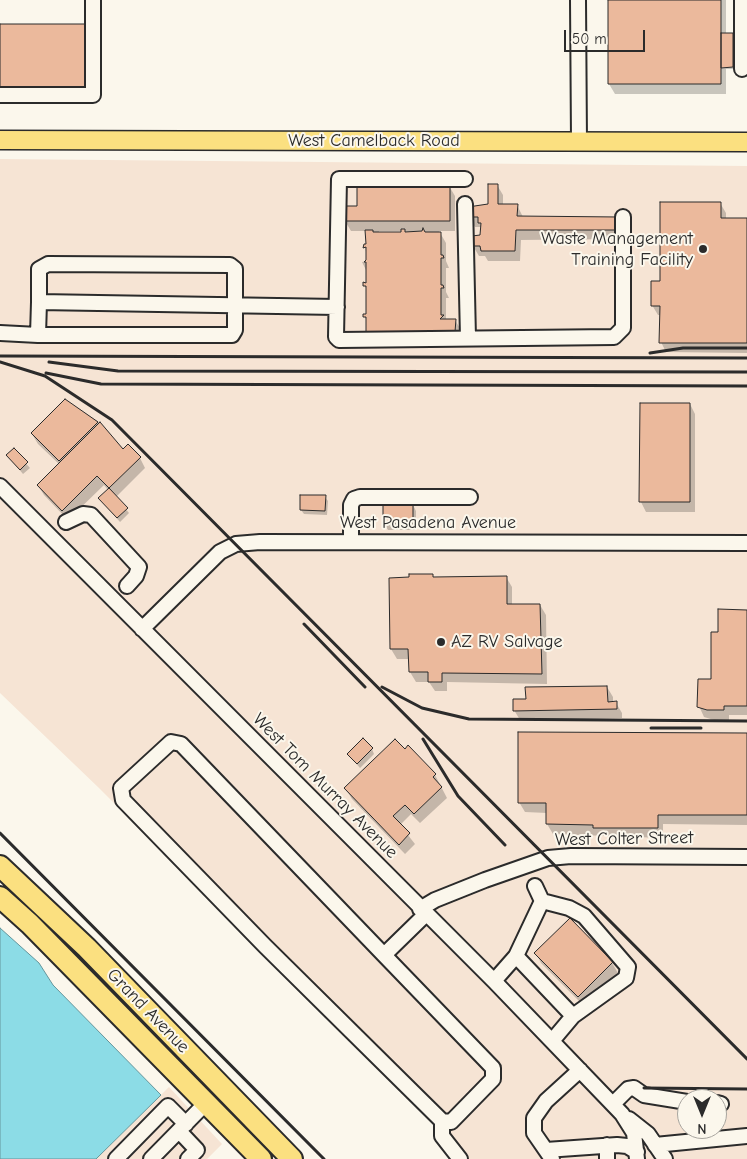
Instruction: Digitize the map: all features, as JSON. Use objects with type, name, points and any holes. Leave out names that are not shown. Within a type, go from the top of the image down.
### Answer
[{"type":"highway","name":"Grand Avenue","points":[[0,866],[93,954],[292,1159]]},
{"type":"highway","name":"Grand Avenue","points":[[0,897],[30,924],[261,1159]]},
{"type":"main road","name":"West Camelback Road","points":[[0,140],[747,142]]},
{"type":"street","points":[[0,94],[93,95],[93,0]]},
{"type":"street","points":[[578,0],[579,141]]},
{"type":"street","points":[[742,0],[744,63]]},
{"type":"street","points":[[465,179],[339,179],[336,337],[339,340],[614,337],[623,328],[623,217]]},
{"type":"street","points":[[465,204],[468,338]]},
{"type":"street","points":[[0,333],[38,335],[232,335],[235,330],[235,269],[230,265],[48,264],[39,269],[38,335]]},
{"type":"street","points":[[39,302],[337,308]]},
{"type":"street","name":"West Tom Murray Avenue","points":[[0,486],[494,981],[618,1109]]},
{"type":"street","points":[[351,542],[351,505],[354,499],[360,496],[470,496]]},
{"type":"street","points":[[66,522],[83,514],[91,515],[139,567],[136,576],[127,586]]},
{"type":"street","name":"West Pasadena Avenue","points":[[142,628],[220,552],[236,544],[351,542],[747,543]]},
{"type":"street","points":[[171,742],[180,744],[384,955],[493,1068],[493,1079],[451,1122],[442,1121],[122,800],[121,788],[171,742]]},
{"type":"street","name":"West Colter Street","points":[[384,955],[435,900],[548,858],[570,856],[747,857]]},
{"type":"street","points":[[535,886],[542,901]]},
{"type":"street","points":[[494,981],[516,956],[542,901]]},
{"type":"street","points":[[542,901],[569,908],[584,916],[628,967],[626,978],[573,1016],[552,1041]]},
{"type":"street","points":[[516,956],[573,1016]]},
{"type":"street","points":[[580,1070],[546,1101],[534,1118],[534,1133],[549,1154],[607,1152],[628,1146],[637,1156]]},
{"type":"street","points":[[618,1109],[628,1089],[634,1088],[644,1095],[677,1100]]},
{"type":"street","points":[[151,1159],[206,1103]]},
{"type":"street","points":[[116,1159],[168,1106],[182,1127],[192,1155]]},
{"type":"street","points":[[618,1109],[648,1134],[665,1159]]},
{"type":"street","points":[[618,1109],[634,1133],[637,1156]]},
{"type":"street","points":[[442,1121],[442,1136],[460,1159]]},
{"type":"street","points":[[655,1144],[747,1136]]},
{"type":"shaded area","points":[[0,159],[747,166],[747,1159],[468,1159],[99,788],[0,693]]},
{"type":"shaded area","points":[[169,1087],[222,1144],[207,1159],[96,1159]]},
{"type":"water","points":[[0,928],[39,963],[53,985],[161,1095],[96,1159],[0,1159]]},
{"type":"building","points":[[608,0],[721,0],[721,84],[608,84]]},
{"type":"building","points":[[0,24],[85,24],[86,87],[0,87]]},
{"type":"building","points":[[721,33],[733,33],[733,67],[721,68]]},
{"type":"building","points":[[357,184],[450,184],[450,221],[344,221],[344,206],[357,206]]},
{"type":"building","points":[[488,184],[498,184],[498,204],[518,204],[517,216],[619,217],[618,230],[516,230],[515,251],[481,251],[480,246],[472,246],[472,236],[480,235],[481,223],[478,223],[478,217],[468,217],[468,207],[488,204]]},
{"type":"building","name":"Waste Management Training Facility","points":[[660,202],[721,202],[721,218],[747,218],[747,343],[659,343],[660,306],[651,306],[651,281],[660,281]]},
{"type":"building","points":[[423,228],[425,232],[441,232],[441,255],[444,258],[441,258],[441,285],[444,288],[441,288],[441,315],[444,315],[440,319],[456,319],[455,332],[366,332],[366,317],[363,317],[363,314],[366,314],[366,286],[363,286],[363,282],[366,283],[366,262],[364,262],[366,260],[366,247],[363,248],[364,244],[366,244],[365,230],[373,230],[373,232],[401,232],[401,229],[405,229],[405,232],[422,231]]},
{"type":"building","points":[[65,399],[98,422],[59,461],[31,433]]},
{"type":"building","points":[[640,403],[690,403],[690,502],[639,502]]},
{"type":"building","points":[[100,422],[123,449],[128,444],[141,457],[109,488],[97,476],[62,511],[37,485]]},
{"type":"building","points":[[14,448],[28,462],[20,470],[6,455]]},
{"type":"building","points":[[109,488],[128,508],[117,518],[98,498]]},
{"type":"building","points":[[300,495],[326,495],[325,511],[300,510]]},
{"type":"building","points":[[383,502],[413,502],[413,523],[383,523]]},
{"type":"building","points":[[409,574],[433,574],[433,577],[507,576],[507,604],[540,604],[542,674],[442,673],[442,682],[428,682],[428,672],[409,672],[408,649],[390,649],[389,578],[409,577]]},
{"type":"building","points":[[718,609],[747,610],[747,706],[724,706],[724,710],[707,710],[697,707],[698,679],[711,679],[711,632],[718,632]]},
{"type":"building","points":[[607,686],[608,702],[617,701],[617,709],[513,711],[513,699],[526,699],[525,687]]},
{"type":"building","points":[[518,732],[747,733],[747,815],[658,815],[658,828],[593,828],[593,825],[546,824],[546,803],[518,803]]},
{"type":"building","points":[[363,738],[373,748],[357,764],[347,754]]},
{"type":"building","points":[[395,739],[405,749],[408,745],[436,774],[433,777],[442,787],[414,814],[405,805],[393,816],[410,833],[399,845],[344,788]]},
{"type":"building","points":[[570,918],[613,962],[578,997],[534,953]]},
{"type":"railway","points":[[650,353],[683,348],[747,348]]},
{"type":"railway","points":[[0,356],[747,358]]},
{"type":"railway","points":[[0,362],[45,376],[112,420],[747,1059]]},
{"type":"railway","points":[[49,362],[118,371],[747,372]]},
{"type":"railway","points":[[46,373],[101,384],[747,386]]},
{"type":"railway","points":[[304,624],[365,687]]},
{"type":"railway","points":[[382,687],[422,708],[469,719],[747,721]]},
{"type":"railway","points":[[651,728],[701,728]]},
{"type":"railway","points":[[423,739],[458,796],[505,845]]},
{"type":"railway","points":[[0,833],[324,1159]]},
{"type":"railway","points":[[644,1088],[747,1089]]},
{"type":"place","name":"Waste Management Training Facility","points":[[703,249]]},
{"type":"place","name":"AZ RV Salvage","points":[[441,642]]}]
